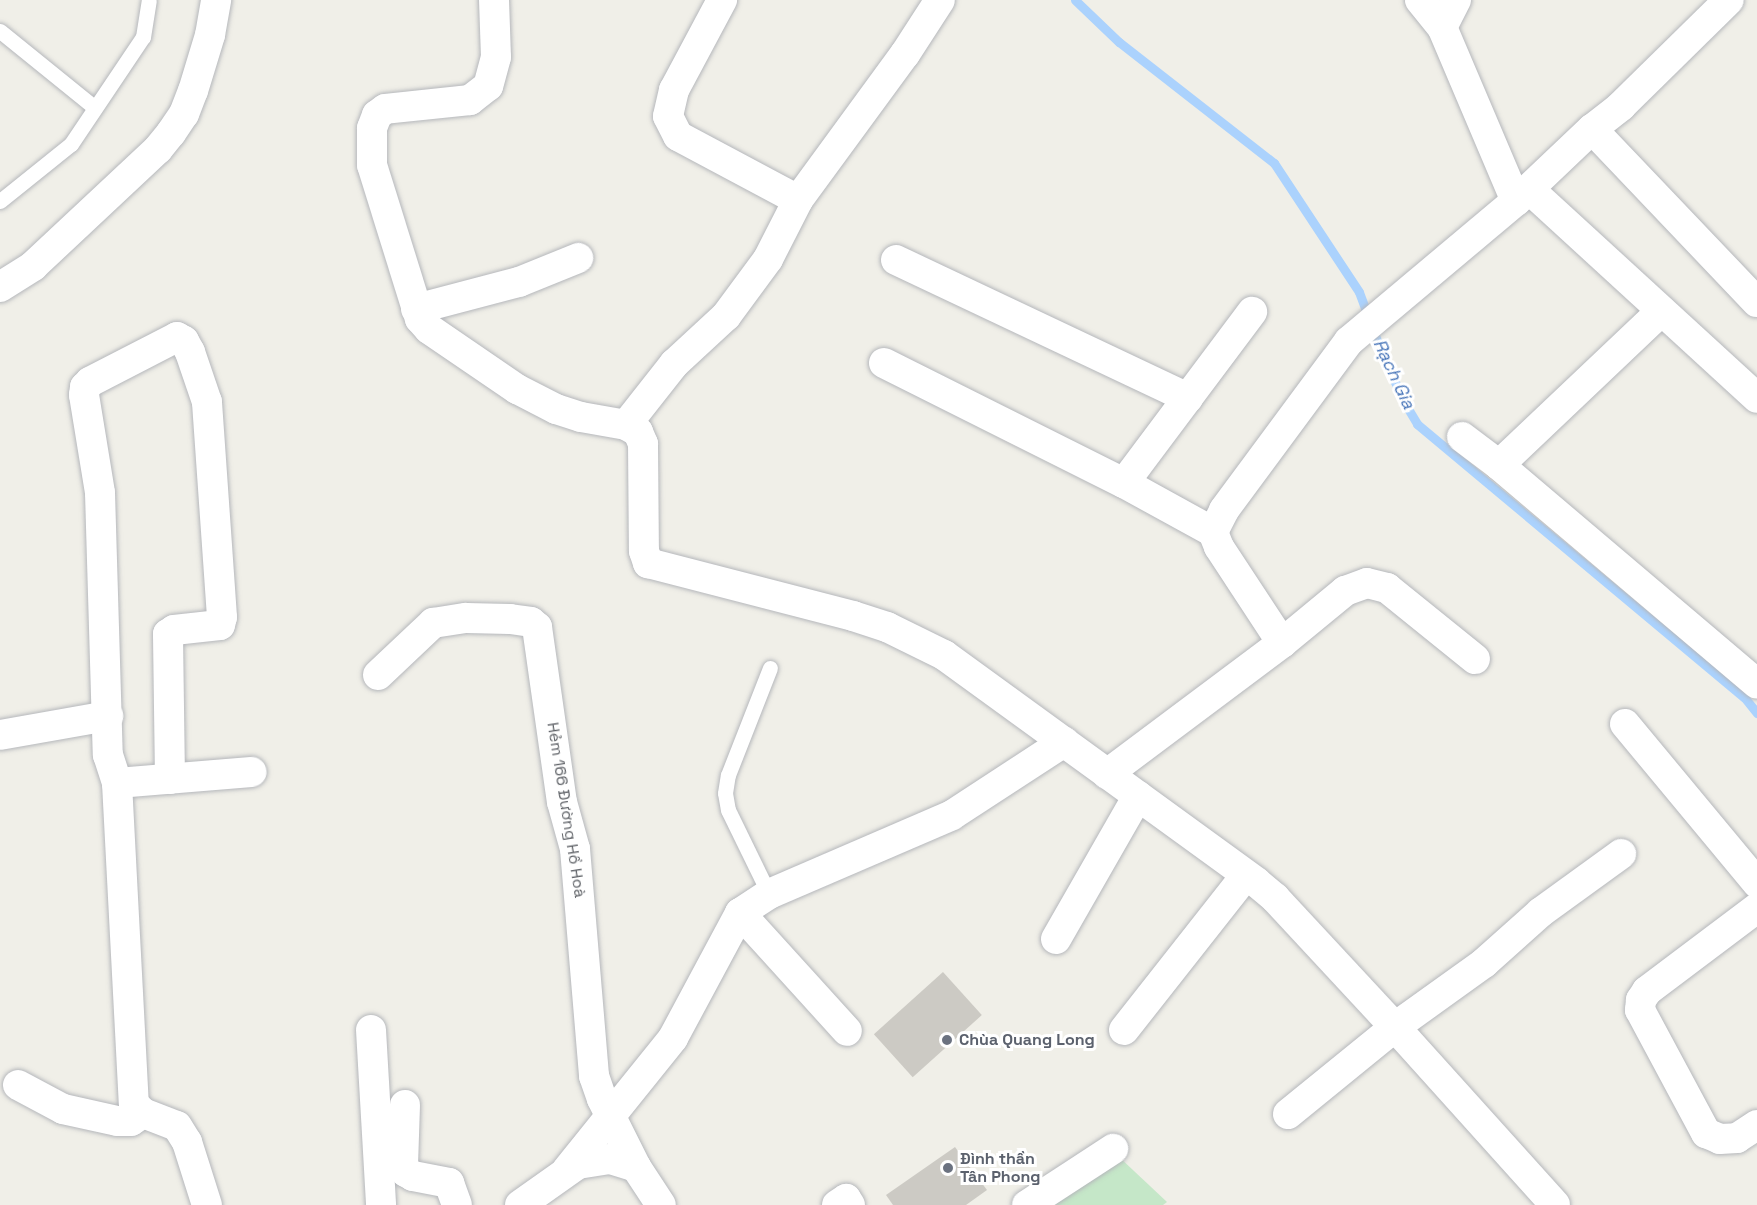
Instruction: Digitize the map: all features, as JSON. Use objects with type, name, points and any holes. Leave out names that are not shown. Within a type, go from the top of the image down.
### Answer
[{"type":"street","points":[[0,287],[40,260],[171,134],[184,114],[193,91],[210,35],[216,0]]},
{"type":"street","points":[[494,0],[496,57],[488,86],[470,100],[385,109],[377,115],[372,128],[372,165],[420,319],[429,329],[517,389],[573,414],[626,425],[638,432],[643,444],[644,551],[648,563],[853,616],[887,627],[944,655],[975,675],[1246,875],[1275,898],[1555,1205]]},
{"type":"street","points":[[722,0],[674,90],[668,116],[678,136],[798,200]]},
{"type":"street","points":[[626,425],[674,364],[726,316],[768,259],[798,200],[905,54],[940,0]]},
{"type":"street","points":[[1420,0],[1442,27],[1522,195],[1661,310],[1757,398]]},
{"type":"street","points":[[1442,27],[1456,0]]},
{"type":"street","points":[[1213,532],[1224,510],[1349,340],[1522,195],[1592,129],[1621,106],[1729,0]]},
{"type":"street","points":[[1592,129],[1757,302]]},
{"type":"street","points":[[416,309],[519,282],[578,258]]},
{"type":"street","points":[[896,260],[1188,398]]},
{"type":"street","points":[[1499,465],[1661,310]]},
{"type":"street","points":[[1124,483],[1252,312]]},
{"type":"street","points":[[170,779],[168,634],[174,630],[220,625],[222,617],[207,402],[190,352],[184,341],[177,337],[85,387],[87,418],[100,494],[108,755],[117,783],[134,1104],[143,1113],[177,1126],[187,1142],[207,1205]]},
{"type":"street","points":[[884,363],[1124,483],[1213,532],[1219,547],[1282,643]]},
{"type":"street","points":[[1461,437],[1499,465],[1757,684]]},
{"type":"street","points":[[1107,774],[1282,643],[1345,591],[1367,583],[1387,588],[1475,659]]},
{"type":"street","name":"Hẻm 166 Đường Hồ Hoà","points":[[378,675],[433,623],[466,618],[510,619],[531,622],[537,627],[562,802],[575,849],[594,1076],[610,1117],[636,1167],[661,1205]]},
{"type":"street","points":[[0,735],[108,716]]},
{"type":"street","points":[[1624,724],[1757,884]]},
{"type":"street","points":[[567,1170],[673,1038],[740,913],[769,894],[952,815],[1064,742]]},
{"type":"street","points":[[117,783],[252,772]]},
{"type":"street","points":[[1056,939],[1138,796]]},
{"type":"street","points":[[1288,1114],[1395,1027],[1484,963],[1541,912],[1621,854]]},
{"type":"street","points":[[1124,1030],[1246,875]]},
{"type":"street","points":[[1757,908],[1647,991],[1641,1000],[1640,1010],[1706,1133],[1720,1139],[1737,1138],[1757,1125]]},
{"type":"street","points":[[740,913],[847,1031]]},
{"type":"street","points":[[371,1030],[381,1205]]},
{"type":"street","points":[[18,1085],[63,1109],[117,1121],[132,1121],[143,1113]]},
{"type":"street","points":[[405,1106],[403,1164],[406,1172],[413,1176],[449,1183],[457,1205]]},
{"type":"street","points":[[1027,1205],[1113,1149]]},
{"type":"street","points":[[520,1205],[578,1164],[610,1159],[621,1160],[636,1167]]},
{"type":"street","points":[[837,1205],[846,1199],[850,1205]]},
{"type":"lane","points":[[0,201],[71,144],[143,37],[149,0]]},
{"type":"lane","points":[[0,31],[95,108]]},
{"type":"lane","points":[[769,894],[728,810],[725,793],[728,775],[770,668]]},
{"type":"green space","points":[[1117,1155],[1167,1202],[1163,1205],[1043,1205]]},
{"type":"building","points":[[943,972],[982,1015],[913,1077],[874,1034]]},
{"type":"building","name":"Đình thần Tân Phong","points":[[955,1147],[987,1190],[966,1205],[893,1205],[886,1195]]},
{"type":"waterway","name":"Rạch Gia","points":[[1075,0],[1119,42],[1274,163],[1359,292],[1381,351],[1404,402],[1417,424],[1744,697],[1757,713]]},
{"type":"place","name":"Chùa Quang Long","points":[[947,1040]]},
{"type":"place","name":"Đình thần Tân Phong","points":[[948,1168]]}]
